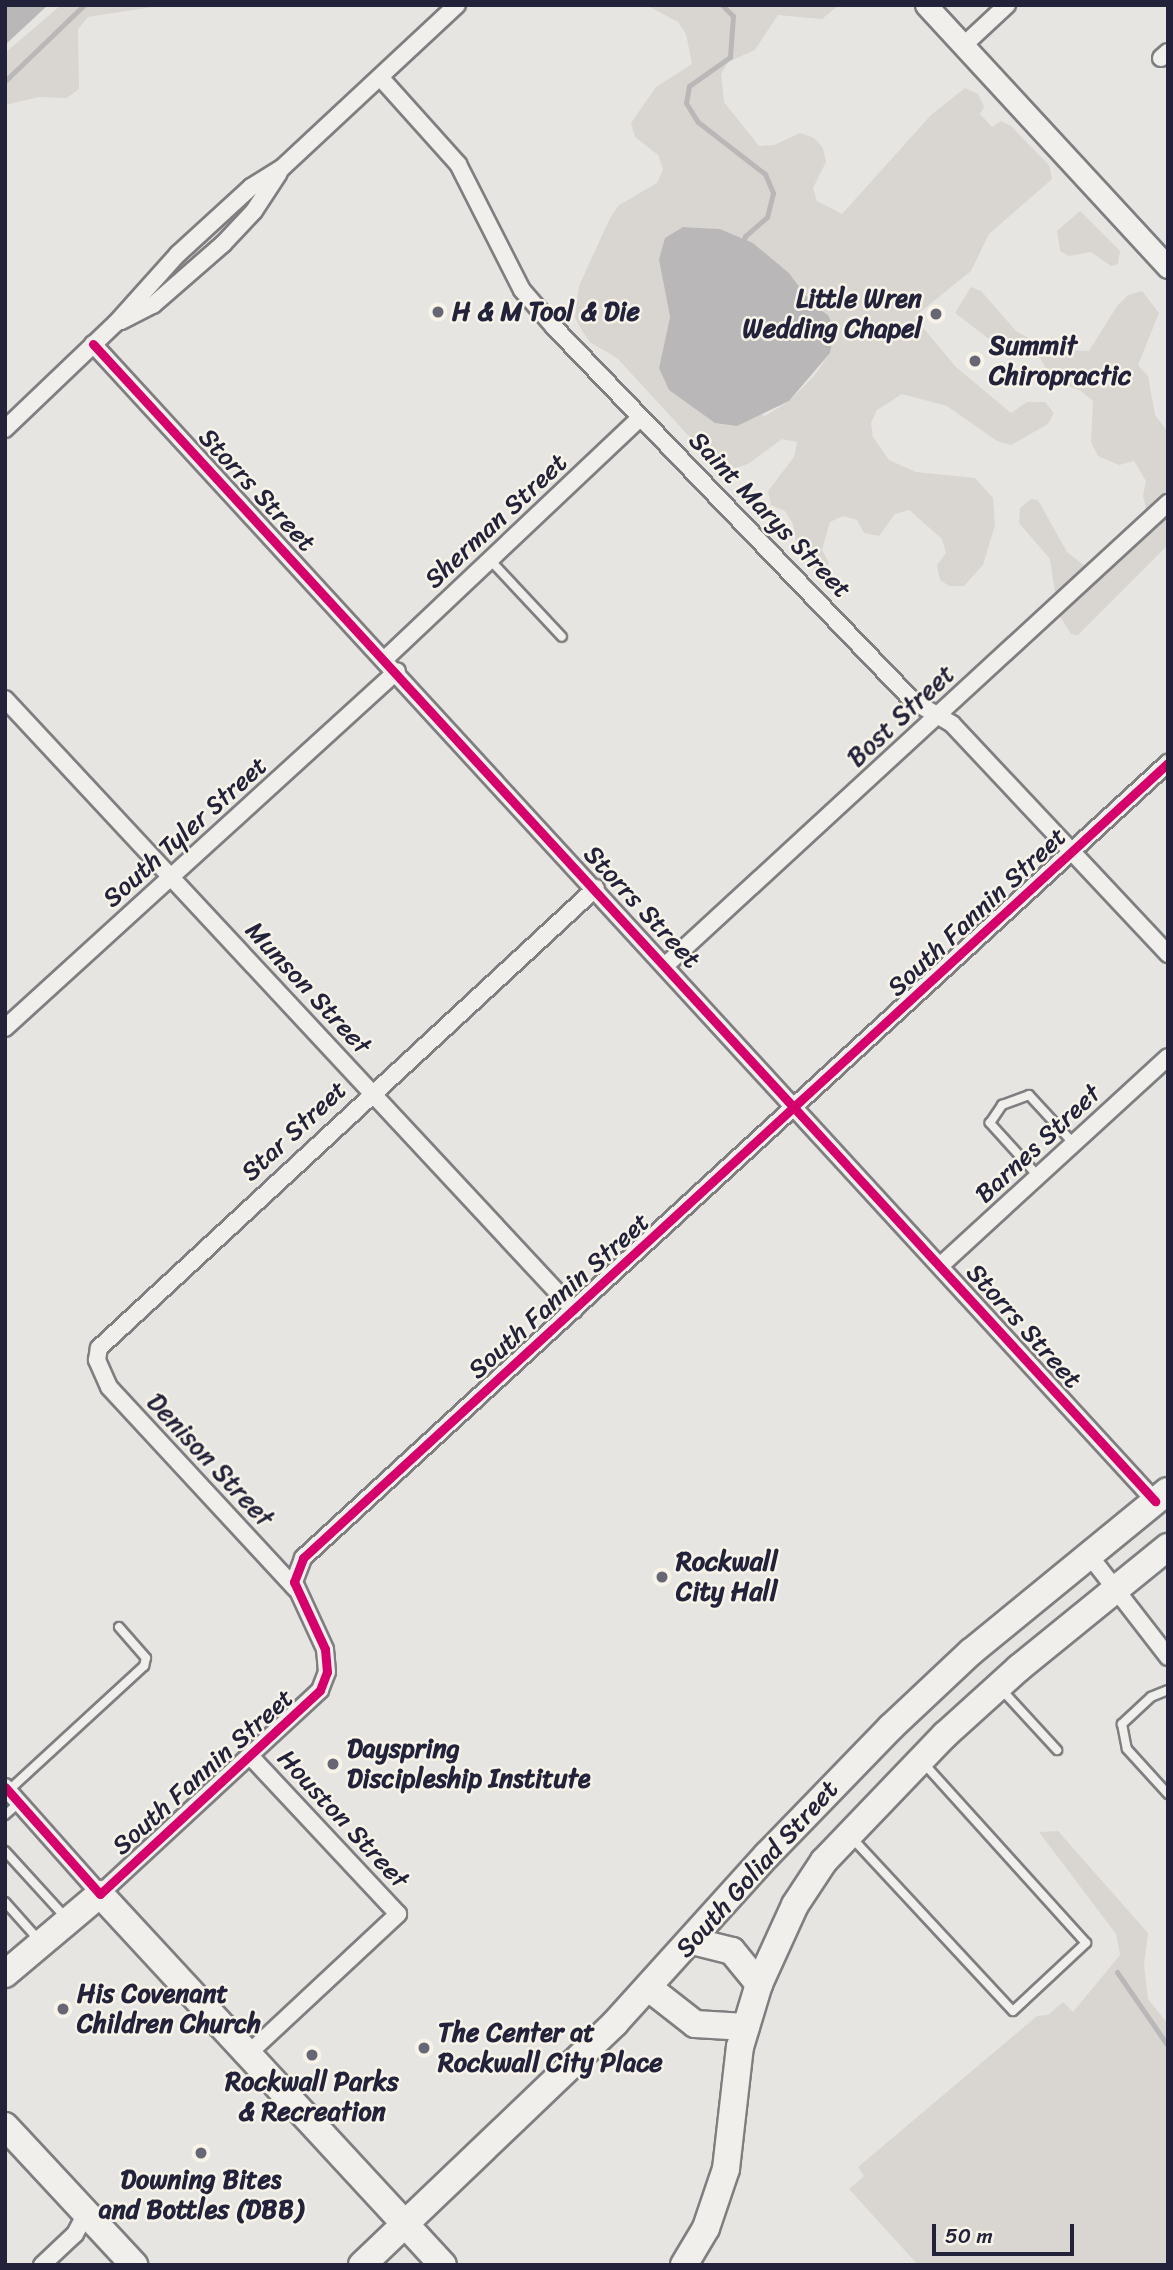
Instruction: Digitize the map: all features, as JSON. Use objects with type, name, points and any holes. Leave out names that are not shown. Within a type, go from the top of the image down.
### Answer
[{"type":"main road","name":"South Goliad Street","points":[[362,2265],[649,1988],[767,1855],[891,1727],[971,1653],[1161,1496]]},
{"type":"main road","name":"South Goliad Street","points":[[684,2265],[706,2228],[726,2169],[746,2027],[759,1983],[795,1905],[847,1833],[920,1759],[999,1687],[1168,1547]]},
{"type":"main road","points":[[100,1894],[443,2265]]},
{"type":"main road","name":"South Fannin Street","points":[[5,1974],[40,1941],[100,1894]]},
{"type":"main road","points":[[692,1941],[732,1951],[759,1983]]},
{"type":"main road","points":[[649,1988],[695,2024],[746,2027]]},
{"type":"main road","points":[[5,2126],[134,2265]]},
{"type":"street","points":[[5,429],[116,323],[178,254],[251,187],[282,168],[457,5]]},
{"type":"street","points":[[926,5],[1168,267]]},
{"type":"street","points":[[963,46],[1007,5]]},
{"type":"street","name":"Saint Marys Street","points":[[380,77],[458,164],[522,290],[640,418],[722,496],[914,701],[952,724],[1168,954]]},
{"type":"street","points":[[116,323],[153,305],[223,244],[254,211],[282,168]]},
{"type":"street","name":"Storrs Street","points":[[93,344],[667,964],[940,1266],[1161,1496]]},
{"type":"street","name":"Sherman Street","points":[[391,665],[490,560],[640,418]]},
{"type":"street","name":"Bost Street","points":[[667,964],[1168,503]]},
{"type":"street","name":"South Tyler Street","points":[[5,1028],[172,878],[391,665]]},
{"type":"street","name":"Munson Street","points":[[5,699],[574,1310]]},
{"type":"street","name":"South Fannin Street","points":[[100,1894],[312,1702],[325,1680],[325,1649],[296,1589],[296,1572],[303,1558],[797,1107],[1168,763]]},
{"type":"street","name":"Star Street","points":[[97,1360],[106,1338],[596,888]]},
{"type":"street","name":"Barnes Street","points":[[940,1266],[1168,1057]]},
{"type":"street","name":"Denison Street","points":[[97,1360],[109,1387],[296,1589]]},
{"type":"street","points":[[1089,1555],[1168,1657]]},
{"type":"street","name":"Houston Street","points":[[249,2053],[398,1914],[252,1758]]},
{"type":"street","points":[[11,1794],[100,1894]]},
{"type":"street","points":[[42,2265],[75,2234],[86,2213]]},
{"type":"lane","points":[[490,560],[562,637]]},
{"type":"lane","points":[[1038,1177],[990,1123],[1002,1105],[1029,1095],[1074,1144]]},
{"type":"lane","points":[[5,1815],[11,1794],[144,1666],[145,1658],[119,1628]]},
{"type":"lane","points":[[999,1687],[1057,1750]]},
{"type":"lane","points":[[1168,1690],[1151,1697],[1122,1724],[1127,1749],[1168,1794]]},
{"type":"lane","points":[[847,1833],[1013,2011],[1086,1943],[920,1759]]},
{"type":"lane","points":[[5,1851],[68,1919]]},
{"type":"lane","points":[[5,1902],[40,1941]]},
{"type":"shaded area","points":[[5,5],[48,5],[5,45]]},
{"type":"shaded area","points":[[61,5],[165,5],[88,17],[78,29],[79,89],[67,98],[39,97],[5,105],[5,53]]},
{"type":"shaded area","points":[[646,5],[839,5],[822,19],[778,15],[755,50],[728,62],[721,74],[724,102],[759,146],[774,145],[800,133],[814,138],[823,148],[826,162],[813,188],[817,201],[842,214],[931,115],[965,88],[978,94],[984,107],[980,114],[992,127],[1001,121],[1011,126],[1049,165],[1052,179],[989,234],[971,271],[914,317],[956,367],[1011,413],[1027,402],[1045,402],[1054,413],[1048,424],[1011,445],[997,441],[947,406],[902,394],[877,410],[871,423],[873,437],[889,460],[916,472],[975,478],[993,498],[995,525],[983,565],[964,586],[949,586],[940,580],[937,565],[946,553],[942,539],[909,510],[895,514],[879,536],[864,533],[857,520],[843,516],[830,522],[822,550],[829,563],[819,573],[798,553],[793,524],[785,511],[771,505],[768,491],[794,457],[797,442],[782,439],[748,464],[735,468],[720,464],[698,446],[617,358],[591,343],[582,331],[575,317],[579,286],[610,218],[619,205],[657,183],[663,169],[658,155],[635,137],[631,123],[656,87],[692,64],[686,34],[678,22]],"holes":[[[683,227],[720,229],[753,243],[789,273],[812,304],[828,315],[835,329],[830,353],[814,376],[789,401],[765,416],[659,368],[670,317],[659,260]]]},
{"type":"shaded area","points":[[1080,211],[1120,251],[1118,264],[1111,266],[1091,252],[1069,256],[1060,251],[1057,231]]},
{"type":"shaded area","points":[[683,227],[720,229],[753,243],[789,273],[812,304],[828,315],[835,329],[830,353],[789,401],[737,426],[715,423],[669,390],[659,368],[670,317],[659,260],[665,238]]},
{"type":"shaded area","points":[[971,287],[981,291],[1016,331],[1027,337],[1030,344],[1014,358],[955,313]]},
{"type":"shaded area","points":[[1142,291],[1159,313],[1138,365],[1148,376],[1155,415],[1168,432],[1168,545],[1078,635],[1071,634],[1058,613],[1050,559],[1019,523],[1020,508],[1031,499],[1038,500],[1067,552],[1096,575],[1104,574],[1151,526],[1143,496],[1146,481],[1134,461],[1119,465],[1098,456],[1091,442],[1093,401],[1081,391],[1052,380],[1038,354],[1052,337],[1069,350],[1089,351],[1117,306],[1128,295]]},
{"type":"shaded area","points":[[1058,1831],[1148,1933],[1144,1965],[1148,1999],[1168,2024],[1168,2265],[918,2265],[849,2189],[864,2176],[858,2167],[1037,2016],[1048,2015],[1063,2002],[1073,2012],[1120,1955],[1116,1934],[1039,1832]]},
{"type":"waterway","points":[[5,81],[84,5]]},
{"type":"waterway","points":[[722,5],[733,16],[730,57],[689,86],[686,103],[698,122],[765,174],[773,193],[767,217],[745,236],[743,243]]},
{"type":"waterway","points":[[1117,1972],[1168,2046]]},
{"type":"cycle path","points":[[93,344],[1155,1501]]},
{"type":"cycle path","points":[[5,1787],[100,1894],[320,1690],[327,1672],[325,1649],[294,1582],[303,1558],[1168,763]]},
{"type":"place","name":"H & M Tool & Die","points":[[438,312]]},
{"type":"place","name":"Little Wren Wedding Chapel","points":[[936,314]]},
{"type":"place","name":"Summit Chiropractic","points":[[975,361]]},
{"type":"place","name":"Rockwall City Hall","points":[[662,1577]]},
{"type":"place","name":"Dayspring Discipleship Institute","points":[[333,1764]]},
{"type":"place","name":"His Covenant Children Church","points":[[63,2009]]},
{"type":"place","name":"The Center at Rockwall City Place","points":[[424,2048]]},
{"type":"place","name":"Rockwall Parks & Recreation","points":[[312,2055]]},
{"type":"place","name":"Downing Bites and Bottles (DBB)","points":[[201,2153]]}]
